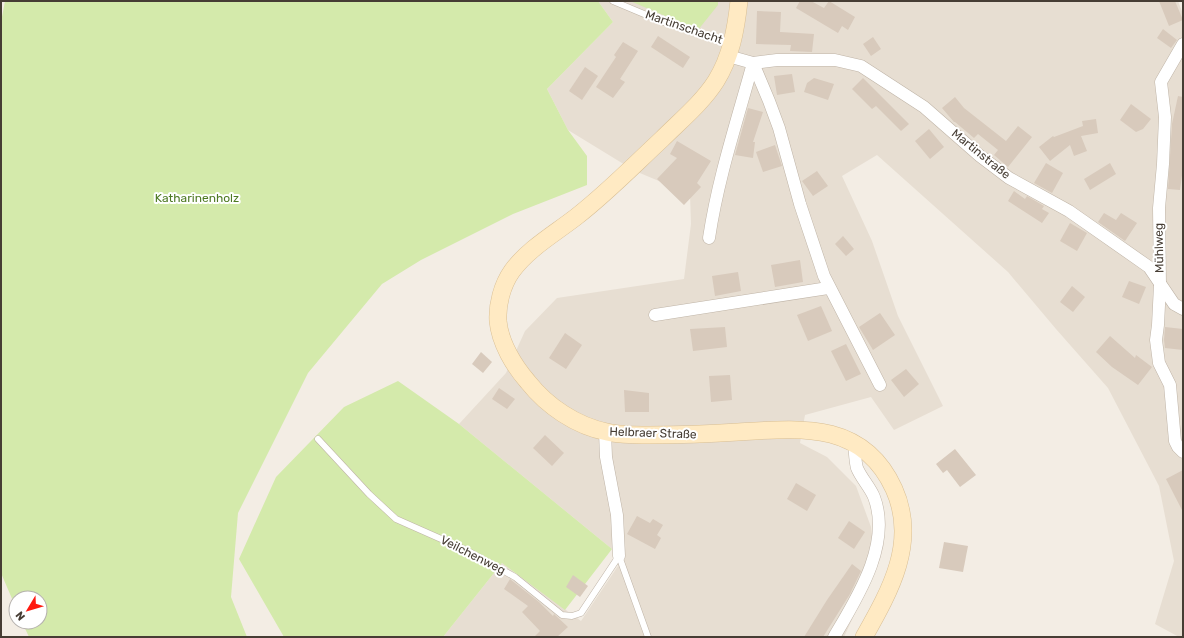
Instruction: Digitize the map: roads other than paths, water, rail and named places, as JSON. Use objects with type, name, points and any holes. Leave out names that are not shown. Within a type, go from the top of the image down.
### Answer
[{"type":"main road","name":"Helbraer Straße","points":[[739,1],[730,49],[714,85],[682,119],[595,202],[554,233],[519,263],[509,276],[502,291],[498,310],[500,331],[510,354],[524,378],[541,396],[561,412],[590,427],[605,432],[636,435],[676,435],[798,429],[827,433],[841,437],[868,452],[880,465],[890,480],[899,500],[903,528],[899,563],[893,581],[882,605],[864,637]]},
{"type":"street","name":"Mühlweg","points":[[1183,44],[1161,82],[1165,117],[1159,208],[1160,285],[1156,340],[1159,363],[1170,385],[1174,438],[1178,447],[1183,452]]},
{"type":"street","name":"Martinstraße","points":[[730,49],[753,63],[777,60],[835,60],[861,66],[924,107],[980,156],[1009,178],[1069,211],[1149,267],[1174,304],[1183,309]]},
{"type":"street","points":[[709,238],[713,209],[720,180],[753,63]]},
{"type":"street","points":[[753,63],[779,128],[813,244],[828,288],[880,385]]},
{"type":"street","points":[[655,315],[828,288]]},
{"type":"street","points":[[605,432],[606,457],[617,515],[619,556]]},
{"type":"street","points":[[834,637],[866,579],[876,549],[880,520],[874,497],[857,467],[854,444]]},
{"type":"lane","name":"Martinschacht","points":[[613,1],[730,49]]},
{"type":"lane","name":"Veilchenweg","points":[[318,439],[369,494],[396,519],[466,550],[515,577],[562,615],[572,616],[581,613],[619,556]]},
{"type":"lane","points":[[619,556],[648,637]]},
{"type":"park label","name":"Katharinenholz","points":[[197,198]]}]
